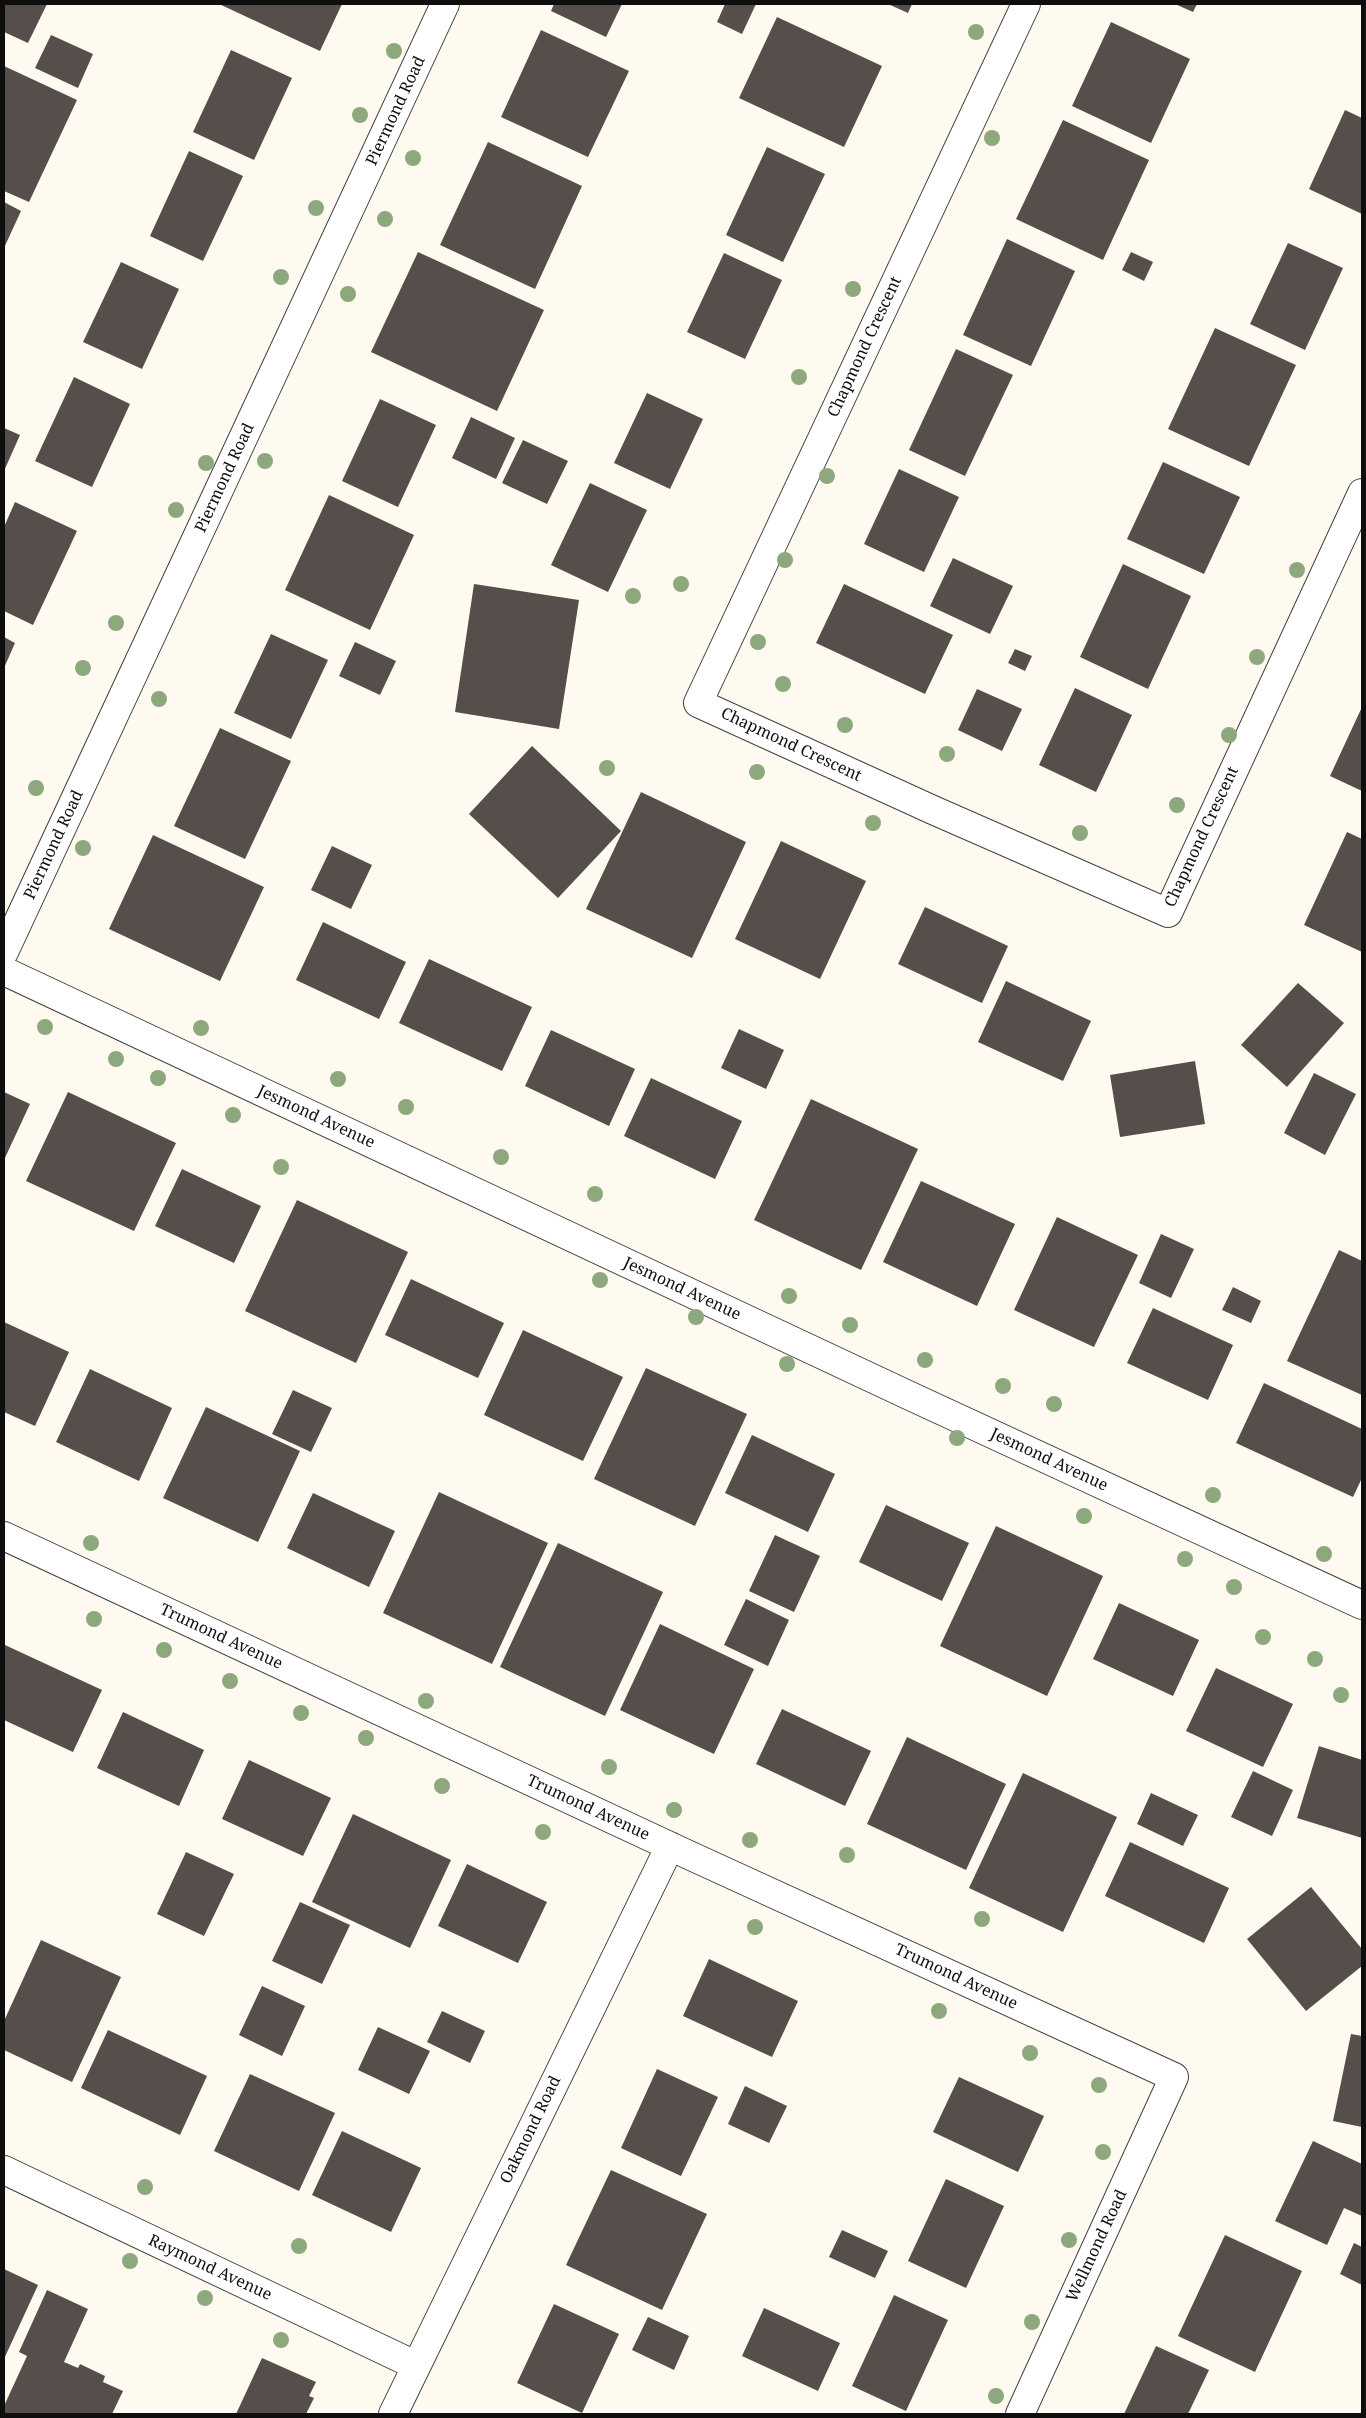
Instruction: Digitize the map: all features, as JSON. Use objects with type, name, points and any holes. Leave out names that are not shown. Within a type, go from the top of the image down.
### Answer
[{"type":"street","name":"Piermond Road","points":[[4,952],[445,4]]},
{"type":"street","name":"Chapmond Crescent","points":[[1026,4],[698,703],[933,810],[1168,913],[1362,493]]},
{"type":"street","name":"Jesmond Avenue","points":[[4,971],[1362,1605]]},
{"type":"street","name":"Trumond Avenue","points":[[4,1536],[670,1846],[1174,2077]]},
{"type":"street","name":"Oakmond Road","points":[[393,2414],[415,2365],[670,1846]]},
{"type":"street","name":"Wellmond Road","points":[[1020,2414],[1174,2077]]},
{"type":"street","name":"Raymond Avenue","points":[[4,2170],[415,2365]]},
{"type":"building","points":[[4,4],[47,4],[28,43],[4,32]]},
{"type":"building","points":[[219,4],[342,4],[320,51]]},
{"type":"building","points":[[554,4],[622,4],[606,37],[551,11]]},
{"type":"building","points":[[725,4],[756,4],[742,34],[717,22]]},
{"type":"building","points":[[888,4],[912,4],[908,13]]},
{"type":"building","points":[[1175,4],[1197,4],[1193,12]]},
{"type":"building","points":[[777,17],[882,66],[844,147],[739,98]]},
{"type":"building","points":[[1111,22],[1190,59],[1151,143],[1072,106]]},
{"type":"building","points":[[541,30],[629,71],[588,157],[501,117]]},
{"type":"building","points":[[51,35],[93,54],[78,88],[35,68]]},
{"type":"building","points":[[231,50],[292,78],[254,160],[193,132]]},
{"type":"building","points":[[4,66],[77,100],[29,202],[4,191]]},
{"type":"building","points":[[1345,110],[1362,118],[1362,214],[1309,189]]},
{"type":"building","points":[[1063,120],[1149,160],[1103,260],[1016,219]]},
{"type":"building","points":[[488,142],[582,186],[535,289],[440,245]]},
{"type":"building","points":[[767,147],[825,174],[783,262],[726,235]]},
{"type":"building","points":[[189,151],[243,176],[203,261],[150,236]]},
{"type":"building","points":[[4,202],[21,211],[4,248]]},
{"type":"building","points":[[1007,239],[1075,271],[1031,366],[963,335]]},
{"type":"building","points":[[1288,243],[1343,268],[1305,350],[1250,324]]},
{"type":"building","points":[[418,252],[544,310],[497,411],[371,352]]},
{"type":"building","points":[[1131,252],[1153,262],[1144,281],[1122,270]]},
{"type":"building","points":[[724,253],[782,280],[745,359],[687,332]]},
{"type":"building","points":[[121,262],[179,289],[142,369],[83,342]]},
{"type":"building","points":[[1215,328],[1296,365],[1249,466],[1168,429]]},
{"type":"building","points":[[956,349],[1013,375],[965,476],[909,450]]},
{"type":"building","points":[[74,377],[130,404],[92,487],[35,461]]},
{"type":"building","points":[[647,393],[703,419],[670,489],[614,463]]},
{"type":"building","points":[[380,399],[436,425],[398,507],[342,481]]},
{"type":"building","points":[[471,417],[515,438],[496,479],[452,458]]},
{"type":"building","points":[[4,428],[20,435],[4,471]]},
{"type":"building","points":[[523,440],[568,461],[547,504],[502,483]]},
{"type":"building","points":[[1163,462],[1240,497],[1204,574],[1127,539]]},
{"type":"building","points":[[899,469],[959,497],[924,572],[864,544]]},
{"type":"building","points":[[590,483],[647,510],[608,592],[551,565]]},
{"type":"building","points":[[329,495],[414,535],[370,630],[285,590]]},
{"type":"building","points":[[15,502],[77,531],[33,625],[4,611],[4,527]]},
{"type":"building","points":[[953,558],[1013,586],[990,634],[930,606]]},
{"type":"building","points":[[1123,564],[1191,596],[1148,689],[1080,657]]},
{"type":"building","points":[[474,584],[579,600],[559,729],[455,712]]},
{"type":"building","points":[[844,584],[953,635],[925,694],[816,643]]},
{"type":"building","points":[[271,634],[328,660],[291,739],[234,713]]},
{"type":"building","points":[[4,637],[15,643],[4,668]]},
{"type":"building","points":[[355,642],[396,661],[380,695],[339,676]]},
{"type":"building","points":[[1015,649],[1032,656],[1025,671],[1008,663]]},
{"type":"building","points":[[1075,688],[1132,715],[1096,792],[1039,765]]},
{"type":"building","points":[[977,689],[1022,709],[1002,751],[958,730]]},
{"type":"building","points":[[1362,707],[1362,791],[1330,776]]},
{"type":"building","points":[[220,728],[291,761],[245,859],[174,826]]},
{"type":"building","points":[[532,746],[621,831],[558,898],[469,814]]},
{"type":"building","points":[[641,792],[746,842],[692,958],[586,909]]},
{"type":"building","points":[[1347,832],[1362,839],[1362,952],[1304,925]]},
{"type":"building","points":[[153,835],[264,887],[220,981],[109,929]]},
{"type":"building","points":[[781,841],[866,881],[820,979],[735,939]]},
{"type":"building","points":[[332,846],[372,865],[351,909],[311,890]]},
{"type":"building","points":[[925,907],[1008,946],[982,1003],[898,964]]},
{"type":"building","points":[[323,922],[406,962],[379,1019],[296,980]]},
{"type":"building","points":[[429,959],[532,1007],[502,1071],[399,1023]]},
{"type":"building","points":[[1006,981],[1091,1021],[1063,1081],[978,1042]]},
{"type":"building","points":[[1298,983],[1344,1023],[1287,1087],[1241,1045]]},
{"type":"building","points":[[739,1029],[784,1050],[766,1089],[721,1068]]},
{"type":"building","points":[[551,1030],[635,1069],[609,1126],[525,1086]]},
{"type":"building","points":[[1195,1061],[1205,1124],[1120,1137],[1110,1075]]},
{"type":"building","points":[[1314,1073],[1356,1094],[1325,1155],[1284,1133]]},
{"type":"building","points":[[651,1078],[742,1121],[715,1179],[624,1136]]},
{"type":"building","points":[[4,1092],[30,1104],[4,1160]]},
{"type":"building","points":[[68,1092],[176,1143],[134,1231],[26,1181]]},
{"type":"building","points":[[811,1099],[918,1149],[861,1270],[754,1220]]},
{"type":"building","points":[[182,1169],[261,1206],[234,1263],[155,1226]]},
{"type":"building","points":[[921,1181],[1015,1224],[977,1306],[883,1262]]},
{"type":"building","points":[[297,1200],[408,1252],[356,1363],[245,1311]]},
{"type":"building","points":[[1057,1217],[1138,1255],[1094,1347],[1014,1310]]},
{"type":"building","points":[[1161,1234],[1194,1249],[1171,1298],[1139,1283]]},
{"type":"building","points":[[1339,1250],[1362,1261],[1362,1395],[1287,1361]]},
{"type":"building","points":[[411,1279],[504,1323],[478,1378],[385,1335]]},
{"type":"building","points":[[1233,1287],[1261,1301],[1251,1323],[1222,1310]]},
{"type":"building","points":[[1153,1308],[1233,1345],[1208,1400],[1127,1363]]},
{"type":"building","points":[[4,1322],[69,1352],[35,1426],[4,1412]]},
{"type":"building","points":[[523,1330],[623,1377],[583,1461],[484,1415]]},
{"type":"building","points":[[646,1368],[747,1414],[695,1526],[594,1479]]},
{"type":"building","points":[[90,1369],[172,1408],[139,1481],[56,1442]]},
{"type":"building","points":[[1264,1383],[1362,1429],[1362,1478],[1353,1497],[1236,1443]]},
{"type":"building","points":[[293,1390],[332,1408],[311,1452],[272,1434]]},
{"type":"building","points":[[206,1407],[300,1451],[258,1542],[163,1498]]},
{"type":"building","points":[[752,1435],[835,1474],[808,1532],[725,1493]]},
{"type":"building","points":[[439,1492],[548,1543],[492,1664],[383,1613]]},
{"type":"building","points":[[313,1493],[395,1531],[369,1587],[287,1548]]},
{"type":"building","points":[[886,1505],[969,1543],[942,1601],[859,1562]]},
{"type":"building","points":[[996,1526],[1103,1576],[1047,1696],[940,1646]]},
{"type":"building","points":[[775,1535],[820,1556],[794,1612],[749,1591]]},
{"type":"building","points":[[558,1543],[663,1592],[605,1716],[500,1667]]},
{"type":"building","points":[[746,1599],[789,1620],[768,1666],[724,1645]]},
{"type":"building","points":[[1119,1603],[1199,1640],[1173,1696],[1093,1659]]},
{"type":"building","points":[[660,1624],[754,1669],[714,1754],[620,1710]]},
{"type":"building","points":[[5,1645],[102,1690],[73,1752],[4,1720]]},
{"type":"building","points":[[1216,1668],[1293,1704],[1263,1767],[1186,1731]]},
{"type":"building","points":[[782,1709],[871,1751],[845,1806],[756,1764]]},
{"type":"building","points":[[123,1712],[204,1750],[179,1806],[97,1768]]},
{"type":"building","points":[[907,1737],[1006,1784],[966,1870],[867,1824]]},
{"type":"building","points":[[1319,1746],[1362,1760],[1362,1838],[1297,1818]]},
{"type":"building","points":[[249,1760],[331,1798],[303,1856],[222,1819]]},
{"type":"building","points":[[1253,1771],[1293,1790],[1272,1836],[1231,1817]]},
{"type":"building","points":[[1023,1773],[1117,1817],[1063,1932],[969,1888]]},
{"type":"building","points":[[1151,1793],[1198,1815],[1183,1846],[1137,1824]]},
{"type":"building","points":[[353,1814],[451,1860],[410,1948],[312,1902]]},
{"type":"building","points":[[1130,1842],[1229,1888],[1204,1943],[1105,1896]]},
{"type":"building","points":[[186,1852],[234,1874],[204,1936],[157,1914]]},
{"type":"building","points":[[467,1864],[547,1902],[518,1963],[438,1926]]},
{"type":"building","points":[[1311,1887],[1362,1949],[1362,1966],[1306,2011],[1247,1939]]},
{"type":"building","points":[[300,1902],[350,1925],[322,1984],[272,1961]]},
{"type":"building","points":[[41,1940],[121,1977],[72,2082],[4,2050],[4,2021]]},
{"type":"building","points":[[709,1959],[798,2001],[772,2057],[683,2016]]},
{"type":"building","points":[[262,1986],[305,2006],[282,2056],[239,2035]]},
{"type":"building","points":[[442,2011],[485,2031],[470,2063],[427,2042]]},
{"type":"building","points":[[378,2027],[430,2051],[409,2094],[358,2070]]},
{"type":"building","points":[[108,2030],[207,2076],[180,2135],[81,2088]]},
{"type":"building","points":[[1351,2034],[1362,2036],[1362,2127],[1333,2121]]},
{"type":"building","points":[[657,2069],[718,2097],[681,2176],[621,2148]]},
{"type":"building","points":[[250,2074],[335,2113],[299,2191],[214,2151]]},
{"type":"building","points":[[959,2077],[1044,2116],[1018,2172],[933,2132]]},
{"type":"building","points":[[745,2086],[787,2106],[769,2143],[728,2124]]},
{"type":"building","points":[[342,2131],[421,2168],[391,2232],[312,2195]]},
{"type":"building","points":[[1313,2141],[1362,2164],[1362,2216],[1344,2208],[1327,2245],[1275,2221]]},
{"type":"building","points":[[611,2170],[707,2214],[662,2310],[566,2265]]},
{"type":"building","points":[[946,2179],[1004,2206],[966,2288],[908,2261]]},
{"type":"building","points":[[842,2230],[888,2251],[875,2278],[829,2257]]},
{"type":"building","points":[[1225,2235],[1302,2271],[1255,2372],[1178,2336]]},
{"type":"building","points":[[1354,2243],[1362,2247],[1362,2285],[1340,2274]]},
{"type":"building","points":[[4,2269],[38,2285],[4,2359]]},
{"type":"building","points":[[47,2290],[88,2309],[64,2362],[78,2368],[80,2364],[105,2376],[103,2382],[123,2391],[112,2414],[4,2414],[4,2406],[27,2356],[19,2352]]},
{"type":"building","points":[[894,2295],[948,2320],[906,2411],[852,2386]]},
{"type":"building","points":[[554,2304],[619,2334],[582,2413],[517,2383]]},
{"type":"building","points":[[764,2308],[840,2343],[818,2391],[742,2356]]},
{"type":"building","points":[[648,2317],[689,2336],[674,2370],[632,2350]]},
{"type":"building","points":[[1156,2346],[1209,2370],[1188,2414],[1124,2414]]},
{"type":"building","points":[[262,2358],[316,2382],[309,2396],[314,2398],[306,2414],[236,2414]]}]
